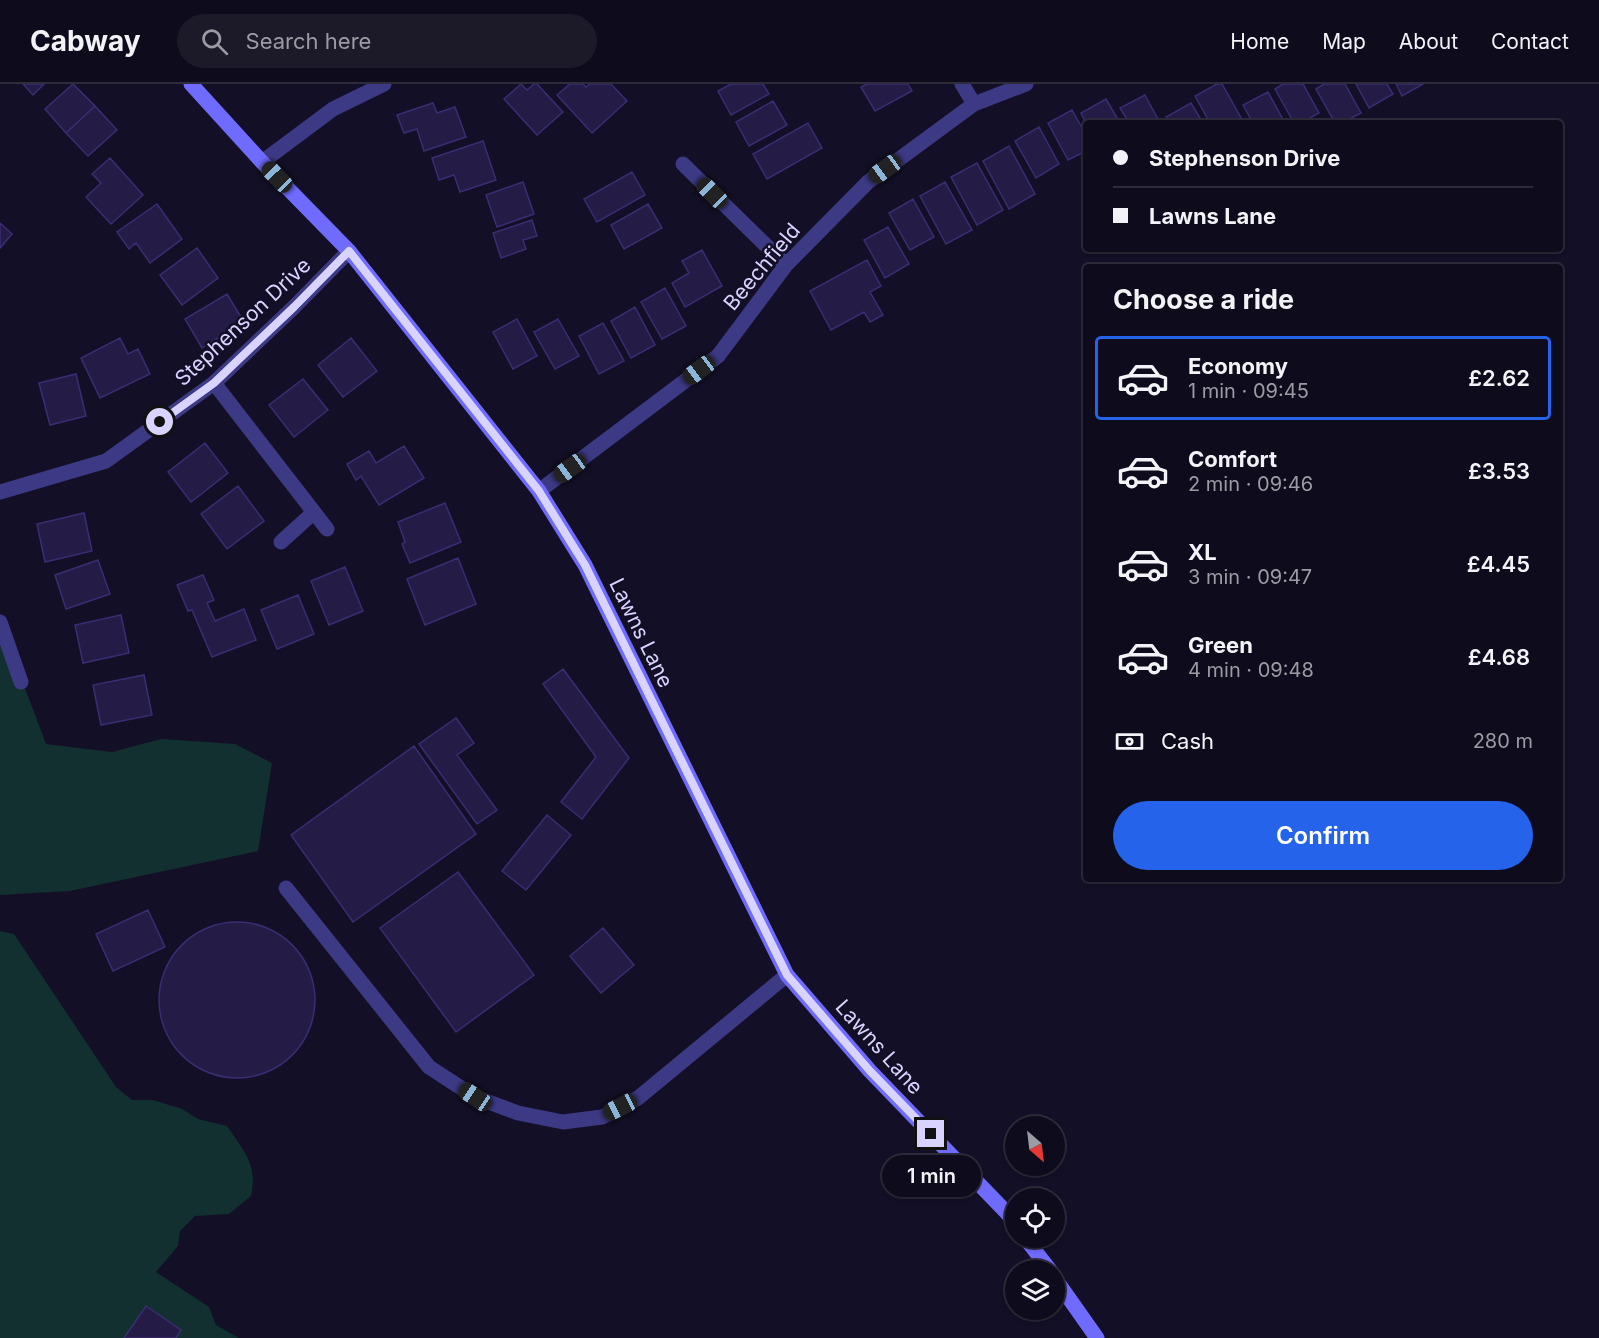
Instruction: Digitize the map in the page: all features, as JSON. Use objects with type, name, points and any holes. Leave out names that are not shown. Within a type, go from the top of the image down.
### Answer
[{"type":"street","name":"Lawns Lane","points":[[191,84],[262,162],[349,251],[539,491],[585,565],[787,975],[870,1071],[1005,1211]]},
{"type":"street","points":[[262,162],[333,109],[384,84]]},
{"type":"street","points":[[962,84],[974,104]]},
{"type":"street","name":"Beechfield","points":[[539,491],[718,356],[786,266],[867,182],[974,104],[1026,84]]},
{"type":"street","points":[[682,164],[786,266]]},
{"type":"street","name":"Stephenson Drive","points":[[0,492],[106,460],[214,383],[349,251]]},
{"type":"street","points":[[214,383],[327,529]]},
{"type":"street","points":[[282,543],[313,513]]},
{"type":"street","points":[[0,622],[21,682]]},
{"type":"street","points":[[286,888],[429,1067],[475,1097],[518,1113],[564,1122],[602,1117],[638,1098],[787,975]]},
{"type":"street","points":[[1033,1248],[1042,1260]]},
{"type":"street","points":[[1065,1293],[1097,1338]]},
{"type":"green space","points":[[0,622],[46,744],[112,752],[161,739],[235,744],[272,763],[258,851],[70,891],[0,895]]},
{"type":"green space","points":[[0,931],[14,934],[116,1087],[132,1100],[153,1100],[182,1109],[198,1119],[227,1126],[244,1151],[253,1176],[251,1196],[229,1214],[195,1216],[180,1231],[178,1246],[156,1272],[209,1307],[216,1325],[239,1338],[0,1338]]},
{"type":"building","points":[[23,84],[44,84],[33,95]]},
{"type":"building","points":[[73,84],[95,106],[66,133],[45,109]]},
{"type":"building","points":[[521,84],[527,90],[537,84],[563,112],[537,135],[504,99]]},
{"type":"building","points":[[570,84],[583,84],[586,87],[590,84],[611,84],[627,101],[592,133],[557,95]]},
{"type":"building","points":[[731,84],[763,84],[769,94],[731,115],[718,91]]},
{"type":"building","points":[[867,84],[908,84],[912,91],[875,111],[861,87]]},
{"type":"building","points":[[1217,84],[1222,84],[1242,120],[1208,120],[1195,96]]},
{"type":"building","points":[[1283,84],[1303,84],[1319,113],[1306,120],[1292,120],[1275,89]]},
{"type":"building","points":[[1324,84],[1345,84],[1361,113],[1348,120],[1333,120],[1316,89]]},
{"type":"building","points":[[1356,84],[1387,84],[1393,94],[1369,108]]},
{"type":"building","points":[[1396,84],[1423,84],[1402,96]]},
{"type":"building","points":[[1268,92],[1283,120],[1251,120],[1243,105]]},
{"type":"building","points":[[1145,95],[1158,120],[1127,120],[1120,108]]},
{"type":"building","points":[[1106,99],[1118,120],[1084,120],[1081,113]]},
{"type":"building","points":[[773,101],[787,125],[749,146],[736,122]]},
{"type":"building","points":[[433,103],[437,113],[455,107],[466,137],[424,151],[417,129],[404,133],[397,115]]},
{"type":"building","points":[[1191,103],[1201,120],[1168,120],[1166,117]]},
{"type":"building","points":[[95,106],[117,130],[88,156],[66,133]]},
{"type":"building","points":[[1072,110],[1083,130],[1083,152],[1068,160],[1048,123]]},
{"type":"building","points":[[808,123],[822,148],[767,179],[753,154]]},
{"type":"building","points":[[1039,127],[1059,164],[1036,178],[1015,141]]},
{"type":"building","points":[[483,141],[496,180],[460,192],[454,175],[439,180],[432,158]]},
{"type":"building","points":[[1009,146],[1035,194],[1009,209],[983,161]]},
{"type":"building","points":[[110,158],[143,195],[111,224],[86,197],[101,183],[92,174]]},
{"type":"building","points":[[977,163],[1003,210],[977,225],[951,177]]},
{"type":"building","points":[[632,172],[645,195],[597,222],[584,199]]},
{"type":"building","points":[[523,182],[534,214],[497,227],[486,195]]},
{"type":"building","points":[[945,182],[972,230],[946,244],[920,196]]},
{"type":"building","points":[[913,199],[934,237],[910,250],[889,213]]},
{"type":"building","points":[[157,204],[182,239],[150,263],[136,243],[129,249],[117,232]]},
{"type":"building","points":[[648,204],[662,228],[624,249],[611,225]]},
{"type":"building","points":[[532,220],[537,236],[523,240],[526,249],[501,258],[493,233]]},
{"type":"building","points":[[0,223],[12,234],[0,248]]},
{"type":"building","points":[[888,227],[909,264],[885,278],[864,240]]},
{"type":"building","points":[[197,248],[218,278],[182,305],[160,275]]},
{"type":"building","points":[[702,250],[722,286],[685,307],[672,283],[689,273],[682,261]]},
{"type":"building","points":[[867,260],[881,286],[870,292],[883,315],[870,322],[864,312],[831,330],[810,291]]},
{"type":"building","points":[[665,288],[686,326],[662,339],[641,302]]},
{"type":"building","points":[[227,294],[244,322],[202,348],[185,319]]},
{"type":"building","points":[[635,307],[655,345],[631,358],[611,321]]},
{"type":"building","points":[[517,319],[537,356],[513,369],[493,332]]},
{"type":"building","points":[[558,319],[579,356],[555,369],[534,332]]},
{"type":"building","points":[[603,323],[624,361],[599,374],[579,336]]},
{"type":"building","points":[[120,338],[128,354],[138,349],[150,374],[100,398],[81,358]]},
{"type":"building","points":[[351,338],[377,371],[343,397],[318,365]]},
{"type":"building","points":[[76,374],[86,416],[50,425],[39,383]]},
{"type":"building","points":[[303,379],[328,410],[294,437],[269,405]]},
{"type":"building","points":[[205,443],[228,473],[191,502],[168,472]]},
{"type":"building","points":[[404,446],[424,478],[379,505],[361,476],[356,480],[347,464],[369,451],[376,463]]},
{"type":"building","points":[[238,486],[264,521],[227,549],[201,514]]},
{"type":"building","points":[[445,503],[461,542],[410,563],[402,544],[405,542],[398,522]]},
{"type":"building","points":[[84,513],[92,551],[45,562],[37,524]]},
{"type":"building","points":[[458,558],[476,604],[425,625],[407,579]]},
{"type":"building","points":[[98,560],[110,594],[66,609],[55,575]]},
{"type":"building","points":[[345,567],[363,611],[329,625],[311,581]]},
{"type":"building","points":[[203,575],[214,600],[207,603],[215,621],[244,609],[256,640],[212,657],[192,610],[188,611],[177,585]]},
{"type":"building","points":[[298,595],[314,634],[277,649],[261,610]]},
{"type":"building","points":[[121,615],[129,653],[83,663],[75,625]]},
{"type":"building","points":[[563,669],[629,758],[582,819],[561,802],[596,757],[543,684]]},
{"type":"building","points":[[144,675],[152,715],[101,725],[93,685]]},
{"type":"building","points":[[456,718],[474,743],[457,755],[497,810],[477,824],[419,744]]},
{"type":"building","points":[[414,746],[476,834],[353,922],[291,835]]},
{"type":"building","points":[[547,815],[571,835],[526,890],[502,871]]},
{"type":"building","points":[[458,872],[534,975],[456,1032],[380,928]]},
{"type":"building","points":[[148,910],[165,947],[113,971],[96,934]]},
{"type":"building","points":[[237,922],[267,928],[292,945],[309,970],[315,1000],[309,1030],[292,1055],[267,1072],[237,1078],[207,1072],[182,1055],[165,1030],[159,1000],[165,970],[182,945],[207,928]]},
{"type":"building","points":[[603,928],[634,965],[601,993],[570,956]]},
{"type":"building","points":[[146,1306],[181,1330],[176,1338],[124,1338]]},
{"type":"route","points":[[160,422],[214,383],[349,251],[539,491],[585,565],[787,975],[870,1071],[931,1134]]}]
